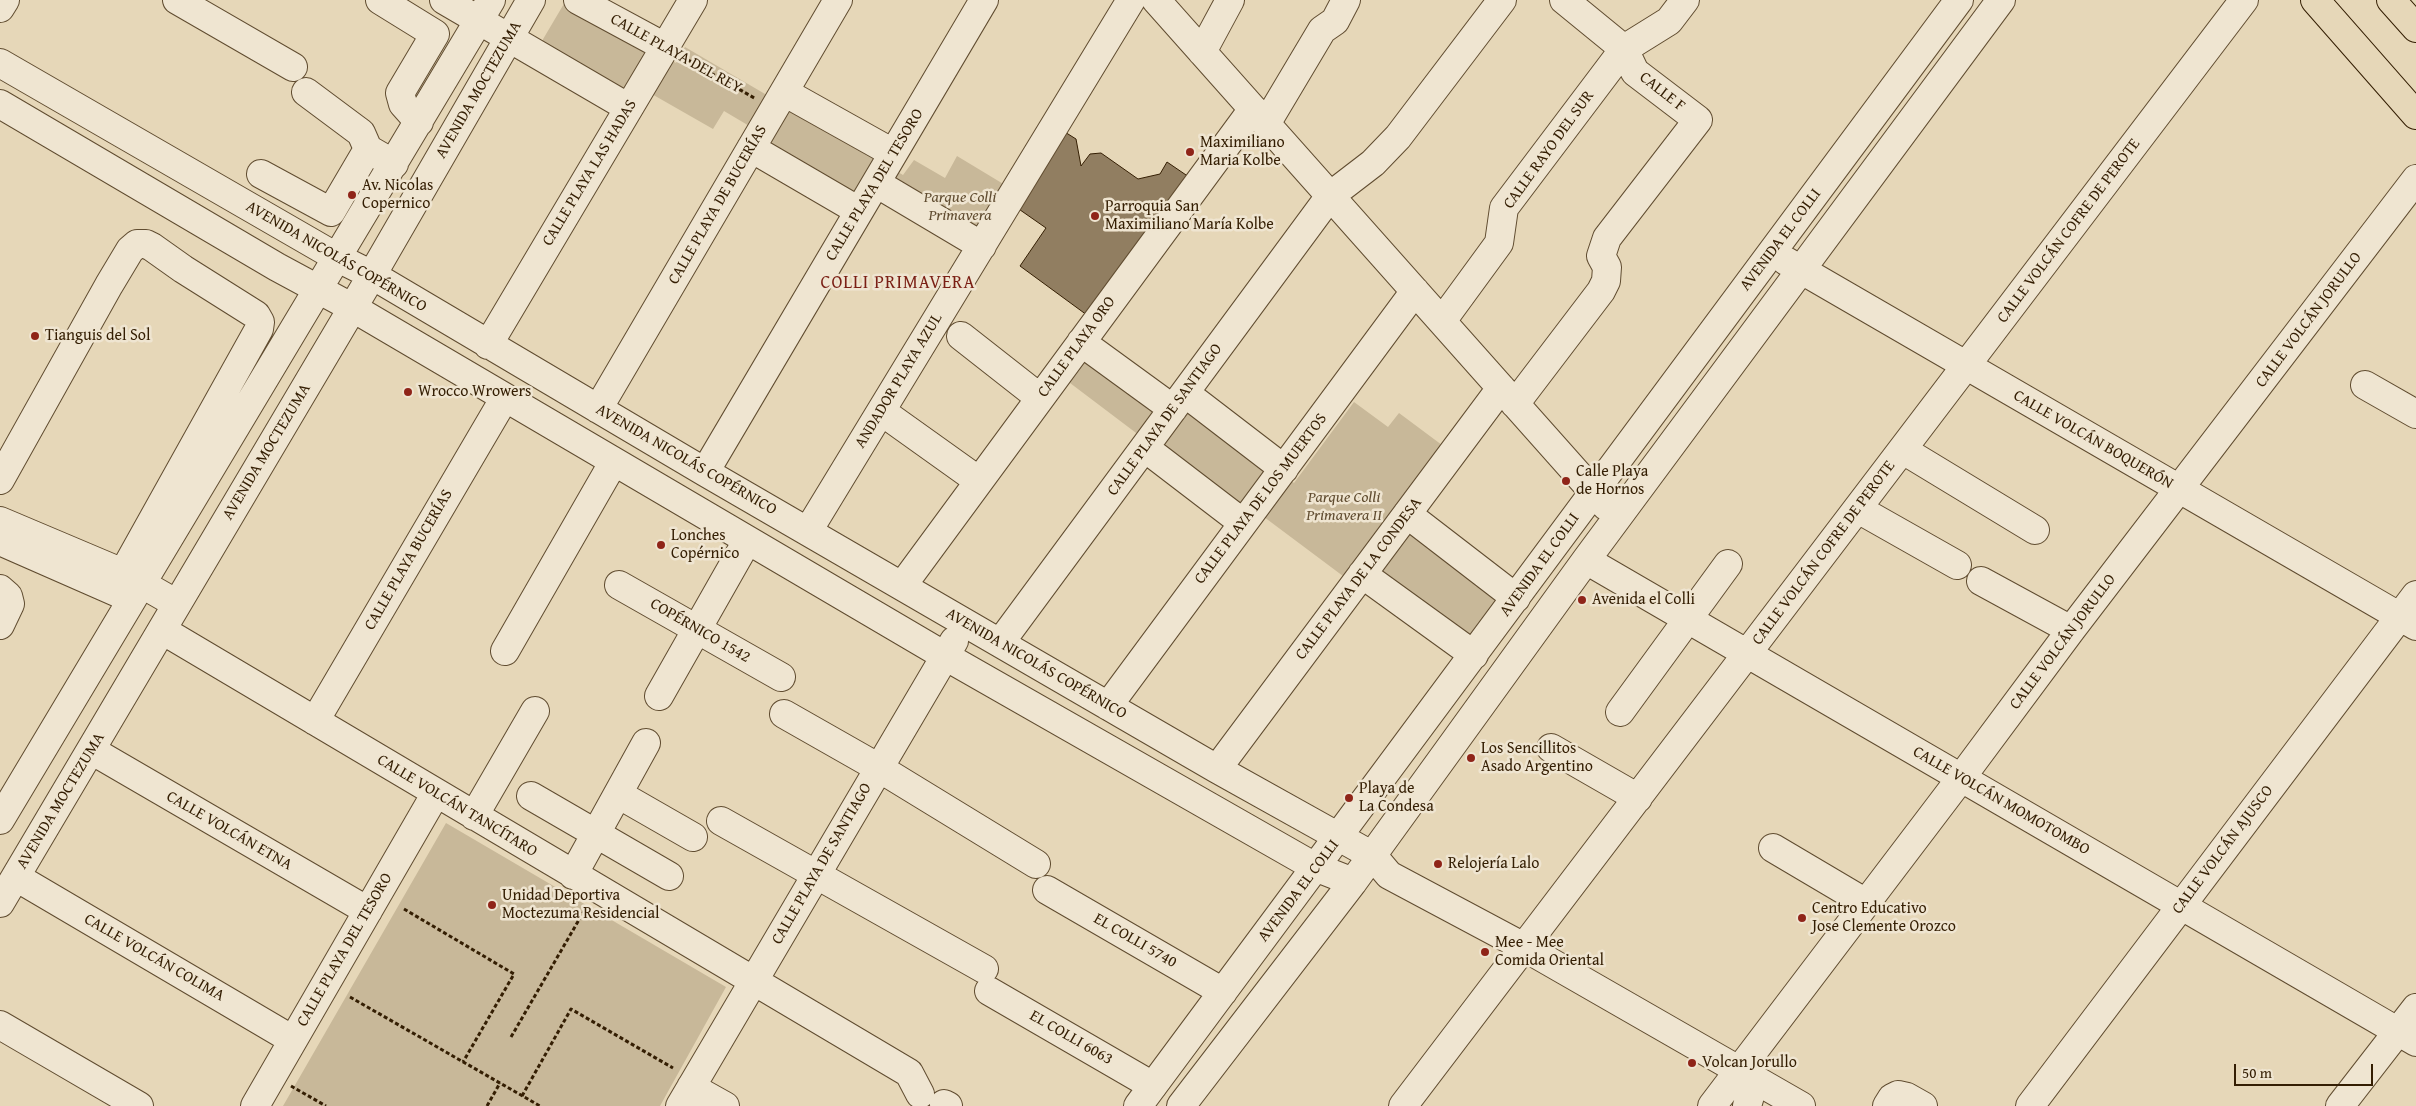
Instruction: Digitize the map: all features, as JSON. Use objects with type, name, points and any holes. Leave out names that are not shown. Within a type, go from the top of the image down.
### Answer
[{"type":"main road","points":[[2315,0],[2416,115]]},
{"type":"main road","points":[[2391,0],[2416,28]]},
{"type":"street","points":[[0,8],[5,0]]},
{"type":"street","points":[[177,0],[293,67]]},
{"type":"street","points":[[380,0],[435,34],[400,93],[403,104],[419,122]]},
{"type":"street","points":[[444,0],[486,10],[509,38],[629,108]]},
{"type":"street","name":"AVENIDA MOCTEZUMA","points":[[0,903],[372,276],[531,0]]},
{"type":"street","name":"CALLE PLAYA DEL REY","points":[[578,0],[665,47]]},
{"type":"street","name":"CALLE PLAYA LAS HADAS","points":[[488,345],[693,0]]},
{"type":"street","name":"CALLE PLAYA DE BUCERÍAS","points":[[598,409],[838,0]]},
{"type":"street","name":"CALLE PLAYA DEL TESORO","points":[[705,472],[984,0]]},
{"type":"street","name":"ANDADOR PLAYA AZUL","points":[[808,531],[1131,0]]},
{"type":"street","points":[[1156,0],[1617,518]]},
{"type":"street","points":[[1202,52],[1230,0]]},
{"type":"street","name":"CALLE PLAYA ORO","points":[[902,586],[1081,342],[1260,117],[1322,30],[1335,20],[1346,0]]},
{"type":"street","name":"CALLE PLAYA DE SANTIAGO","points":[[1000,643],[1330,196],[1373,163],[1398,137],[1502,0]]},
{"type":"street","name":"CALLE F","points":[[1564,0],[1624,49],[1635,72],[1698,120]]},
{"type":"street","name":"CALLE RAYO DEL SUR","points":[[1442,321],[1499,243],[1504,208],[1624,49],[1670,21],[1685,0]]},
{"type":"street","name":"AVENIDA EL COLLI","points":[[1145,1096],[1959,0]]},
{"type":"street","name":"AVENIDA EL COLLI","points":[[1182,1106],[1353,882],[1381,865],[1586,560],[2001,0]]},
{"type":"street","name":"CALLE VOLCÁN COFRE DE PEROTE","points":[[1403,1106],[2244,0]]},
{"type":"street","points":[[0,820],[133,585],[319,290],[486,10]]},
{"type":"street","name":"AVENIDA NICOLÁS COPÉRNICO","points":[[0,63],[372,276],[705,472],[1338,838],[1524,948],[1747,1074],[1793,1104]]},
{"type":"street","points":[[306,92],[361,133],[368,149],[394,164]]},
{"type":"street","points":[[779,100],[893,154]]},
{"type":"street","points":[[0,104],[945,656],[1315,867],[1353,882]]},
{"type":"street","name":"CALLE PLAYA DE LA CONDESA","points":[[1217,769],[1407,514],[1601,291],[1606,282],[1607,267],[1601,256],[1607,238],[1698,120]]},
{"type":"street","points":[[752,148],[860,211]]},
{"type":"street","points":[[261,174],[331,212],[368,149]]},
{"type":"street","name":"CALLE VOLCÁN JORULLO","points":[[1712,1106],[1747,1074],[1866,903],[2071,630],[2416,179]]},
{"type":"street","points":[[876,183],[982,246]]},
{"type":"street","points":[[0,480],[109,285],[130,250],[137,244],[146,244],[152,247],[256,315],[260,322],[259,329],[133,585]]},
{"type":"street","name":"CALLE VOLCÁN BOQUERÓN","points":[[1772,252],[1800,271],[2408,621]]},
{"type":"street","name":"CALLE PLAYA DE LOS MUERTOS","points":[[1108,706],[1415,291]]},
{"type":"street","points":[[962,336],[1040,398]]},
{"type":"street","points":[[1081,342],[1179,401],[1284,469]]},
{"type":"street","points":[[2365,385],[2416,414]]},
{"type":"street","name":"CALLE PLAYA BUCERÍAS","points":[[315,721],[504,399]]},
{"type":"street","points":[[881,411],[979,481]]},
{"type":"street","points":[[1145,448],[1243,523]]},
{"type":"street","points":[[1903,450],[2035,530]]},
{"type":"street","points":[[505,651],[613,463]]},
{"type":"street","points":[[1858,509],[1957,565]]},
{"type":"street","points":[[1407,514],[1516,598]]},
{"type":"street","points":[[0,521],[177,604]]},
{"type":"street","points":[[0,541],[133,585]]},
{"type":"street","points":[[659,696],[747,541]]},
{"type":"street","name":"CALLE VOLCÁN MOMOTOMBO","points":[[1586,560],[2407,1037]]},
{"type":"street","points":[[1620,712],[1728,564]]},
{"type":"street","points":[[1362,574],[1474,655]]},
{"type":"street","points":[[1981,581],[2071,630]]},
{"type":"street","name":"COPÉRNICO 1542","points":[[620,585],[781,677]]},
{"type":"street","points":[[0,589],[8,596],[10,604],[0,625]]},
{"type":"street","name":"CALLE VOLCÁN AJUSCO","points":[[2030,1106],[2181,906],[2408,621],[2416,595]]},
{"type":"street","name":"CALLE PLAYA DE SANTIAGO","points":[[686,1097],[964,622]]},
{"type":"street","name":"CALLE VOLCÁN TANCÍTARO","points":[[162,630],[909,1073],[938,1101]]},
{"type":"street","points":[[474,816],[535,710]]},
{"type":"street","points":[[784,714],[879,768],[1036,864]]},
{"type":"street","points":[[573,875],[646,743]]},
{"type":"street","points":[[1551,748],[1638,798]]},
{"type":"street","name":"CALLE VOLCÁN ETNA","points":[[90,750],[368,911]]},
{"type":"street","name":"CALLE PLAYA DEL TESORO","points":[[255,1106],[436,793]]},
{"type":"street","points":[[618,794],[693,837]]},
{"type":"street","points":[[531,796],[669,876]]},
{"type":"street","name":"EL COLLI 6063","points":[[721,821],[816,874],[987,980],[1145,1096]]},
{"type":"street","points":[[1774,848],[1866,903]]},
{"type":"street","name":"CALLE VOLCÁN COLIMA","points":[[16,877],[293,1040]]},
{"type":"street","name":"EL COLLI 5740","points":[[1047,890],[1223,992]]},
{"type":"street","points":[[2340,1106],[2407,1037],[2416,1008]]},
{"type":"street","points":[[0,1025],[139,1106]]},
{"type":"street","points":[[1747,1074],[1748,1106]]},
{"type":"street","points":[[1887,1106],[1892,1098],[1898,1095],[1907,1097],[1923,1106]]},
{"type":"street","points":[[686,1097],[725,1106]]},
{"type":"path","name":"CALLE PLAYA DEL REY","points":[[665,47],[779,100]]},
{"type":"path","points":[[511,1037],[597,889]]},
{"type":"path","points":[[404,909],[514,974],[462,1062]]},
{"type":"path","points":[[350,997],[540,1106]]},
{"type":"path","points":[[522,1096],[571,1009],[673,1068]]},
{"type":"path","points":[[273,1075],[326,1106]]},
{"type":"path","points":[[486,1106],[500,1083]]},
{"type":"green space","name":"Parque Colli Primavera","points":[[565,2],[676,63],[685,47],[903,175],[914,160],[945,178],[957,156],[1010,188],[971,253],[863,187],[853,204],[744,139],[751,127],[724,111],[713,129],[636,85],[628,98],[539,46]]},
{"type":"green space","name":"Parque Colli Primavera II","points":[[1102,340],[1294,483],[1354,402],[1388,427],[1399,413],[1450,451],[1397,523],[1501,600],[1469,643],[1351,582],[1248,505],[1242,513],[1070,383]]},
{"type":"green space","name":"Unidad Deportiva Moctezuma Residencial","points":[[446,823],[726,987],[660,1106],[283,1106]]},
{"type":"building","name":"Parroquia San Maximiliano María Kolbe","points":[[1060,129],[1076,139],[1081,166],[1090,154],[1101,153],[1138,179],[1160,174],[1167,162],[1189,177],[1091,318],[1020,266],[1046,228],[1013,205]]},
{"type":"place","name":"Maximiliano Maria Kolbe","points":[[1190,152]]},
{"type":"place","name":"Av. Nicolas Copernico","points":[[352,195]]},
{"type":"place","name":"Parroquia San Maximiliano María Kolbe","points":[[1095,216]]},
{"type":"place","name":"Tianguis del Sol","points":[[35,336]]},
{"type":"place","name":"Wrocco Wrowers","points":[[408,392]]},
{"type":"place","name":"Calle Playa de Hornos","points":[[1566,481]]},
{"type":"place","name":"Lonches Copérnico","points":[[661,545]]},
{"type":"place","name":"Avenida el Colli","points":[[1582,600]]},
{"type":"place","name":"Los Sencillitos Asado Argentino","points":[[1471,758]]},
{"type":"place","name":"Playa de La Condesa","points":[[1349,798]]},
{"type":"place","name":"Relojería Lalo","points":[[1438,864]]},
{"type":"place","name":"Unidad Deportiva Moctezuma Residencial","points":[[492,905]]},
{"type":"place","name":"Centro Educativo Jose Clemente Orozco","points":[[1802,918]]},
{"type":"place","name":"Mee - Mee Comida Oriental","points":[[1485,952]]},
{"type":"place","name":"Volcan Jorullo","points":[[1692,1063]]},
{"type":"district","name":"COLLI PRIMAVERA","points":[[898,283]]}]
